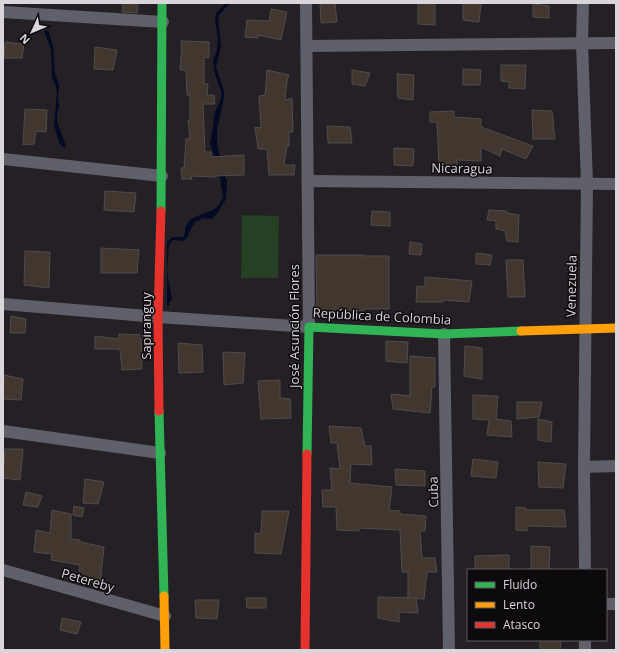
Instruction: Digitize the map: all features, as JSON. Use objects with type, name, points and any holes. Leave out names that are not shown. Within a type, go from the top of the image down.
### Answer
[{"type":"street","name":"Sapiranguy","points":[[162,3],[162,176],[158,317],[165,650]]},
{"type":"street","name":"José Asunción Flores","points":[[305,650],[309,327],[306,3]]},
{"type":"street","name":"Venezuela","points":[[583,3],[582,43],[587,183],[584,467],[585,569]]},
{"type":"street","points":[[3,12],[163,22]]},
{"type":"street","points":[[307,46],[616,43]]},
{"type":"street","points":[[3,159],[162,176]]},
{"type":"street","name":"Nicaragua","points":[[308,181],[616,184]]},
{"type":"street","name":"República de Colombia","points":[[3,304],[158,317],[444,334],[616,328]]},
{"type":"street","name":"Cuba","points":[[444,334],[449,650]]},
{"type":"street","points":[[3,431],[160,453]]},
{"type":"street","points":[[584,467],[616,466]]},
{"type":"street","name":"Petereby","points":[[3,570],[165,616]]},
{"type":"green space","points":[[242,215],[279,216],[278,278],[241,278]]},
{"type":"water","points":[[226,3],[230,3],[218,16],[221,46],[216,67],[224,91],[224,98],[217,130],[217,144],[227,181],[226,199],[217,214],[211,219],[202,218],[199,221],[196,221],[184,241],[173,240],[169,245],[167,271],[167,242],[173,237],[183,237],[188,222],[196,216],[212,211],[216,208],[223,197],[218,165],[210,144],[215,112],[221,99],[221,91],[214,71],[213,61],[217,50],[218,39],[215,19],[216,13]]},
{"type":"water","points":[[47,30],[53,46],[55,73],[59,85],[59,107],[57,121],[66,146],[64,148],[60,144],[54,124],[57,92],[52,78],[51,49],[44,31]]},
{"type":"water","points":[[167,271],[172,299],[169,303],[169,307],[167,305]]},
{"type":"building","points":[[123,3],[138,3],[137,13],[122,12]]},
{"type":"building","points":[[320,3],[335,3],[337,22],[321,23]]},
{"type":"building","points":[[418,3],[435,3],[435,25],[418,24]]},
{"type":"building","points":[[463,3],[481,4],[479,22],[463,20]]},
{"type":"building","points":[[533,4],[549,6],[549,18],[533,17]]},
{"type":"building","points":[[271,9],[287,12],[281,40],[258,35],[258,38],[245,37],[247,20],[269,21]]},
{"type":"building","points":[[181,41],[209,42],[209,58],[204,57],[204,84],[208,84],[207,95],[214,95],[215,104],[203,104],[205,152],[211,152],[211,157],[244,155],[244,175],[215,177],[191,176],[192,179],[182,179],[181,168],[184,168],[186,139],[190,139],[188,120],[190,120],[190,95],[187,95],[186,70],[180,70],[182,56]]},
{"type":"building","points":[[5,42],[24,44],[22,58],[4,58]]},
{"type":"building","points":[[95,47],[117,50],[113,70],[94,69]]},
{"type":"building","points":[[501,65],[526,65],[525,89],[509,88],[509,82],[501,81]]},
{"type":"building","points":[[463,69],[481,70],[480,85],[463,85]]},
{"type":"building","points":[[267,70],[289,75],[285,100],[292,98],[293,132],[289,132],[289,146],[287,146],[284,165],[295,165],[294,175],[269,175],[267,149],[258,149],[255,127],[261,128],[259,96],[265,95]]},
{"type":"building","points":[[352,70],[370,73],[365,86],[352,84]]},
{"type":"building","points":[[397,74],[414,75],[413,100],[398,98]]},
{"type":"building","points":[[25,109],[47,110],[46,132],[36,131],[34,144],[23,145]]},
{"type":"building","points":[[532,110],[552,111],[555,139],[533,139]]},
{"type":"building","points":[[454,111],[454,117],[481,119],[481,127],[533,146],[526,159],[502,149],[500,156],[481,147],[481,161],[457,160],[457,167],[439,167],[437,122],[430,122],[430,112]]},
{"type":"building","points":[[327,126],[350,127],[352,143],[328,143]]},
{"type":"building","points":[[394,148],[414,149],[413,166],[394,165]]},
{"type":"building","points":[[105,191],[136,193],[134,212],[104,210]]},
{"type":"building","points":[[489,210],[507,211],[507,213],[519,215],[518,242],[507,241],[505,231],[496,229],[496,221],[487,220]]},
{"type":"building","points":[[372,211],[390,212],[390,226],[371,225]]},
{"type":"building","points":[[410,242],[422,244],[421,255],[409,254]]},
{"type":"building","points":[[101,248],[139,250],[137,273],[101,273]]},
{"type":"building","points":[[25,251],[50,252],[49,288],[24,285]]},
{"type":"building","points":[[476,253],[492,255],[490,265],[476,264]]},
{"type":"building","points":[[316,255],[389,256],[389,309],[364,309],[364,311],[317,311]]},
{"type":"building","points":[[506,260],[523,260],[525,297],[508,297]]},
{"type":"building","points":[[425,277],[472,281],[469,302],[443,300],[443,302],[416,302],[417,286],[425,287]]},
{"type":"building","points":[[11,316],[26,319],[25,333],[10,333]]},
{"type":"building","points":[[119,334],[141,335],[142,369],[122,370],[120,349],[95,349],[95,336],[119,339]]},
{"type":"building","points":[[386,341],[408,342],[407,363],[386,361]]},
{"type":"building","points":[[178,343],[202,345],[203,372],[179,373]]},
{"type":"building","points":[[465,346],[482,348],[482,379],[464,376]]},
{"type":"building","points":[[223,352],[245,353],[243,383],[224,385]]},
{"type":"building","points":[[410,356],[435,358],[435,387],[432,387],[430,413],[393,409],[391,394],[410,396]]},
{"type":"building","points":[[4,375],[23,379],[21,400],[3,399]]},
{"type":"building","points":[[280,380],[280,398],[290,399],[291,418],[261,419],[258,381]]},
{"type":"building","points":[[473,395],[498,396],[496,419],[511,421],[512,437],[487,435],[489,420],[473,419]]},
{"type":"building","points":[[517,402],[542,402],[539,417],[517,419]]},
{"type":"building","points":[[538,419],[552,422],[551,442],[538,440]]},
{"type":"building","points":[[329,426],[361,428],[365,446],[371,446],[372,465],[351,464],[350,483],[392,487],[389,510],[400,511],[400,514],[426,516],[425,531],[420,531],[422,558],[435,558],[437,572],[427,572],[424,599],[408,598],[408,572],[402,572],[400,530],[359,528],[359,531],[337,530],[336,507],[323,507],[322,490],[332,490],[330,468],[340,469],[337,443],[331,443]]},
{"type":"building","points":[[5,449],[23,449],[20,480],[3,478]]},
{"type":"building","points":[[473,459],[498,462],[496,478],[471,476]]},
{"type":"building","points":[[538,462],[566,464],[563,488],[539,487]]},
{"type":"building","points":[[395,469],[425,471],[425,486],[396,485]]},
{"type":"building","points":[[85,479],[104,482],[98,504],[83,503]]},
{"type":"building","points":[[26,492],[42,496],[38,507],[23,505]]},
{"type":"building","points":[[74,506],[84,508],[82,517],[73,515]]},
{"type":"building","points":[[516,507],[526,508],[526,510],[564,510],[566,527],[527,526],[527,531],[516,530]]},
{"type":"building","points":[[52,510],[71,514],[71,539],[104,547],[100,584],[79,579],[80,565],[51,560],[52,554],[34,552],[36,530],[50,533]]},
{"type":"building","points":[[262,511],[289,511],[281,554],[255,553],[255,533],[261,534]]},
{"type":"building","points":[[531,546],[550,547],[549,569],[531,569]]},
{"type":"building","points":[[509,555],[509,569],[475,569],[475,556]]},
{"type":"building","points":[[378,597],[416,598],[418,613],[399,612],[399,622],[378,618]]},
{"type":"building","points":[[246,598],[266,598],[266,608],[247,608]]},
{"type":"building","points":[[195,600],[219,600],[217,619],[196,618]]},
{"type":"building","points":[[62,618],[81,622],[77,634],[60,630]]},
{"type":"building","points":[[540,641],[561,641],[560,650],[540,650]]},
{"type":"traffic: fast","points":[[161,211],[162,3]]},
{"type":"traffic: fast","points":[[307,454],[309,327],[444,334],[521,331]]},
{"type":"traffic: fast","points":[[159,411],[164,596]]},
{"type":"traffic: slow","points":[[521,331],[616,328]]},
{"type":"traffic: slow","points":[[164,596],[165,650]]},
{"type":"traffic: jam","points":[[159,411],[158,317],[161,211]]},
{"type":"traffic: jam","points":[[305,650],[307,454]]}]
